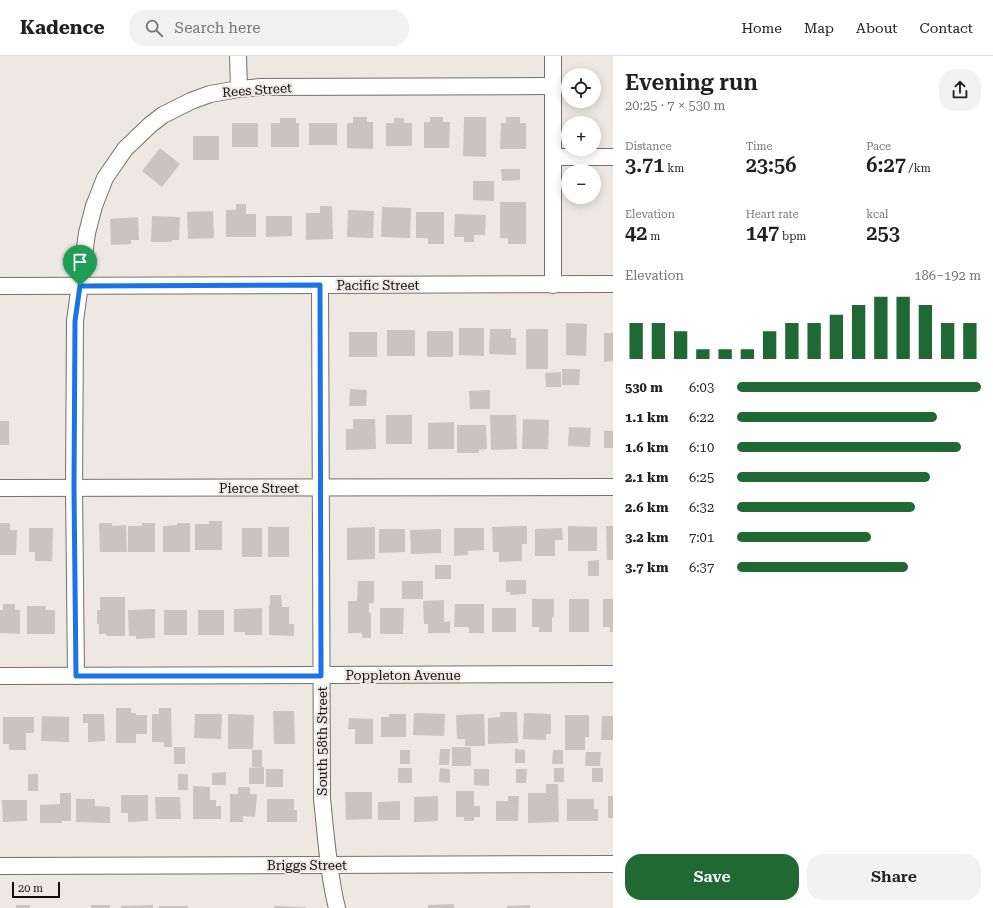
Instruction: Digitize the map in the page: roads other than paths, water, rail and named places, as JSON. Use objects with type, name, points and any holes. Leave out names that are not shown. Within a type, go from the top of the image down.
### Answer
[{"type":"street","points":[[238,56],[238,89]]},
{"type":"street","points":[[553,56],[553,285]]},
{"type":"street","name":"Rees Street","points":[[76,676],[74,488],[75,321],[87,233],[94,206],[105,178],[125,149],[150,125],[176,108],[210,94],[238,89],[269,87],[553,86]]},
{"type":"street","points":[[553,157],[613,157]]},
{"type":"street","name":"Pacific Street","points":[[0,286],[613,284]]},
{"type":"street","name":"South 58th Street","points":[[320,285],[322,799],[332,889],[337,908]]},
{"type":"street","name":"Pierce Street","points":[[0,488],[613,487]]},
{"type":"street","name":"Poppleton Avenue","points":[[0,676],[613,674]]},
{"type":"street","name":"Briggs Street","points":[[0,866],[613,864]]}]
